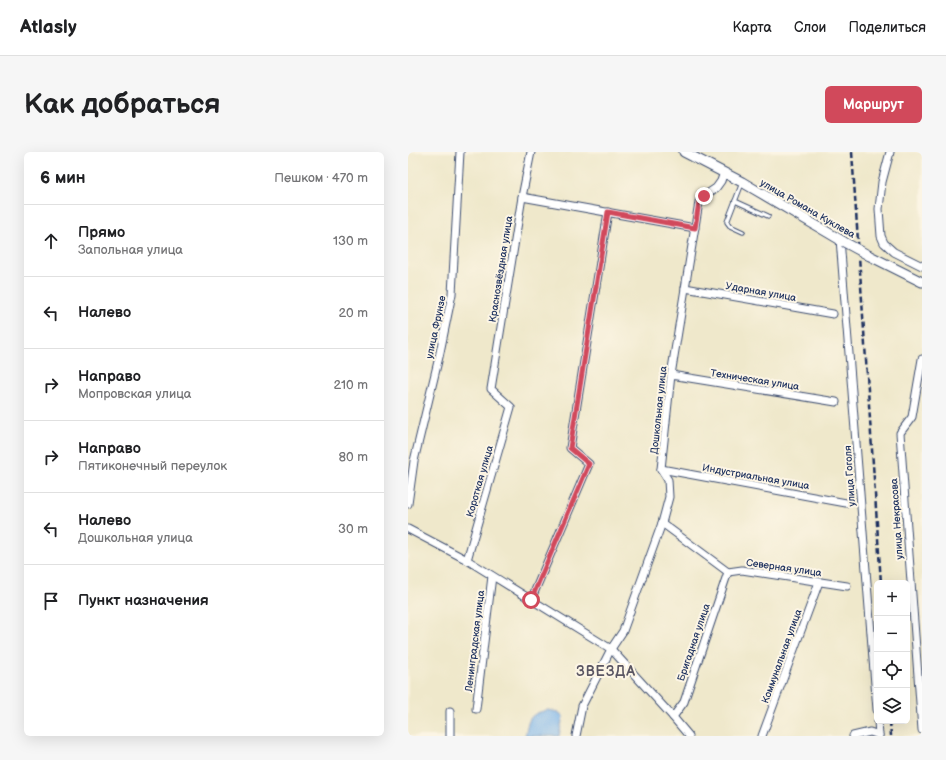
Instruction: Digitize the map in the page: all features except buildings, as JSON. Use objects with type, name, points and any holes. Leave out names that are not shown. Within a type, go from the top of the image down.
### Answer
[{"type":"street","name":"улица Фрунзе","points":[[408,504],[414,461],[439,358],[452,294],[460,152]]},
{"type":"street","name":"Краснозвёздная улица","points":[[511,407],[491,389],[522,197],[531,152]]},
{"type":"street","name":"улица Романа Куклева","points":[[684,152],[742,182],[868,255],[922,282]]},
{"type":"street","points":[[890,152],[882,182],[879,209],[881,236],[884,244],[894,252],[922,266]]},
{"type":"street","name":"Дошкольная улица","points":[[576,736],[582,706],[611,649],[624,631],[662,523],[669,496],[668,480],[661,469],[671,375],[699,202],[704,196],[716,188],[721,181],[724,172]]},
{"type":"street","points":[[522,197],[695,228]]},
{"type":"street","points":[[531,600],[589,464],[570,448],[608,212]]},
{"type":"street","name":"улица Гоголя","points":[[842,240],[875,688]]},
{"type":"street","name":"Ударная улица","points":[[685,288],[833,314]]},
{"type":"street","name":"улица Некрасова","points":[[922,359],[912,417],[900,433],[922,730]]},
{"type":"street","name":"Техническая улица","points":[[671,375],[836,402]]},
{"type":"street","points":[[914,401],[922,404]]},
{"type":"street","name":"Короткая улица","points":[[467,560],[511,407]]},
{"type":"street","name":"Индустриальная улица","points":[[661,469],[846,503]]},
{"type":"street","points":[[662,523],[728,572]]},
{"type":"street","points":[[408,529],[467,560],[611,649],[689,736]]},
{"type":"street","name":"Северная улица","points":[[728,572],[742,570],[847,586]]},
{"type":"street","name":"Бригадная улица","points":[[673,717],[684,702],[728,572]]},
{"type":"street","name":"Ленинградская улица","points":[[476,709],[492,576]]},
{"type":"street","name":"Коммунальная улица","points":[[762,736],[819,582]]},
{"type":"street","points":[[450,711],[450,736]]},
{"type":"street","points":[[853,736],[870,732],[879,735],[878,724]]},
{"type":"lane","points":[[742,182],[727,222],[730,226],[743,232]]},
{"type":"lane","points":[[735,201],[768,216]]},
{"type":"water","points":[[548,710],[558,712],[563,716],[559,736],[525,736],[529,721],[533,715]]},
{"type":"railway","points":[[852,152],[881,580]]},
{"type":"railway","points":[[890,724],[891,736]]},
{"type":"district","name":"ЗВЕЗДА","points":[[606,671]]},
{"type":"route","points":[[531,600],[589,464],[570,448],[608,212],[695,228],[699,202],[704,196]]}]
